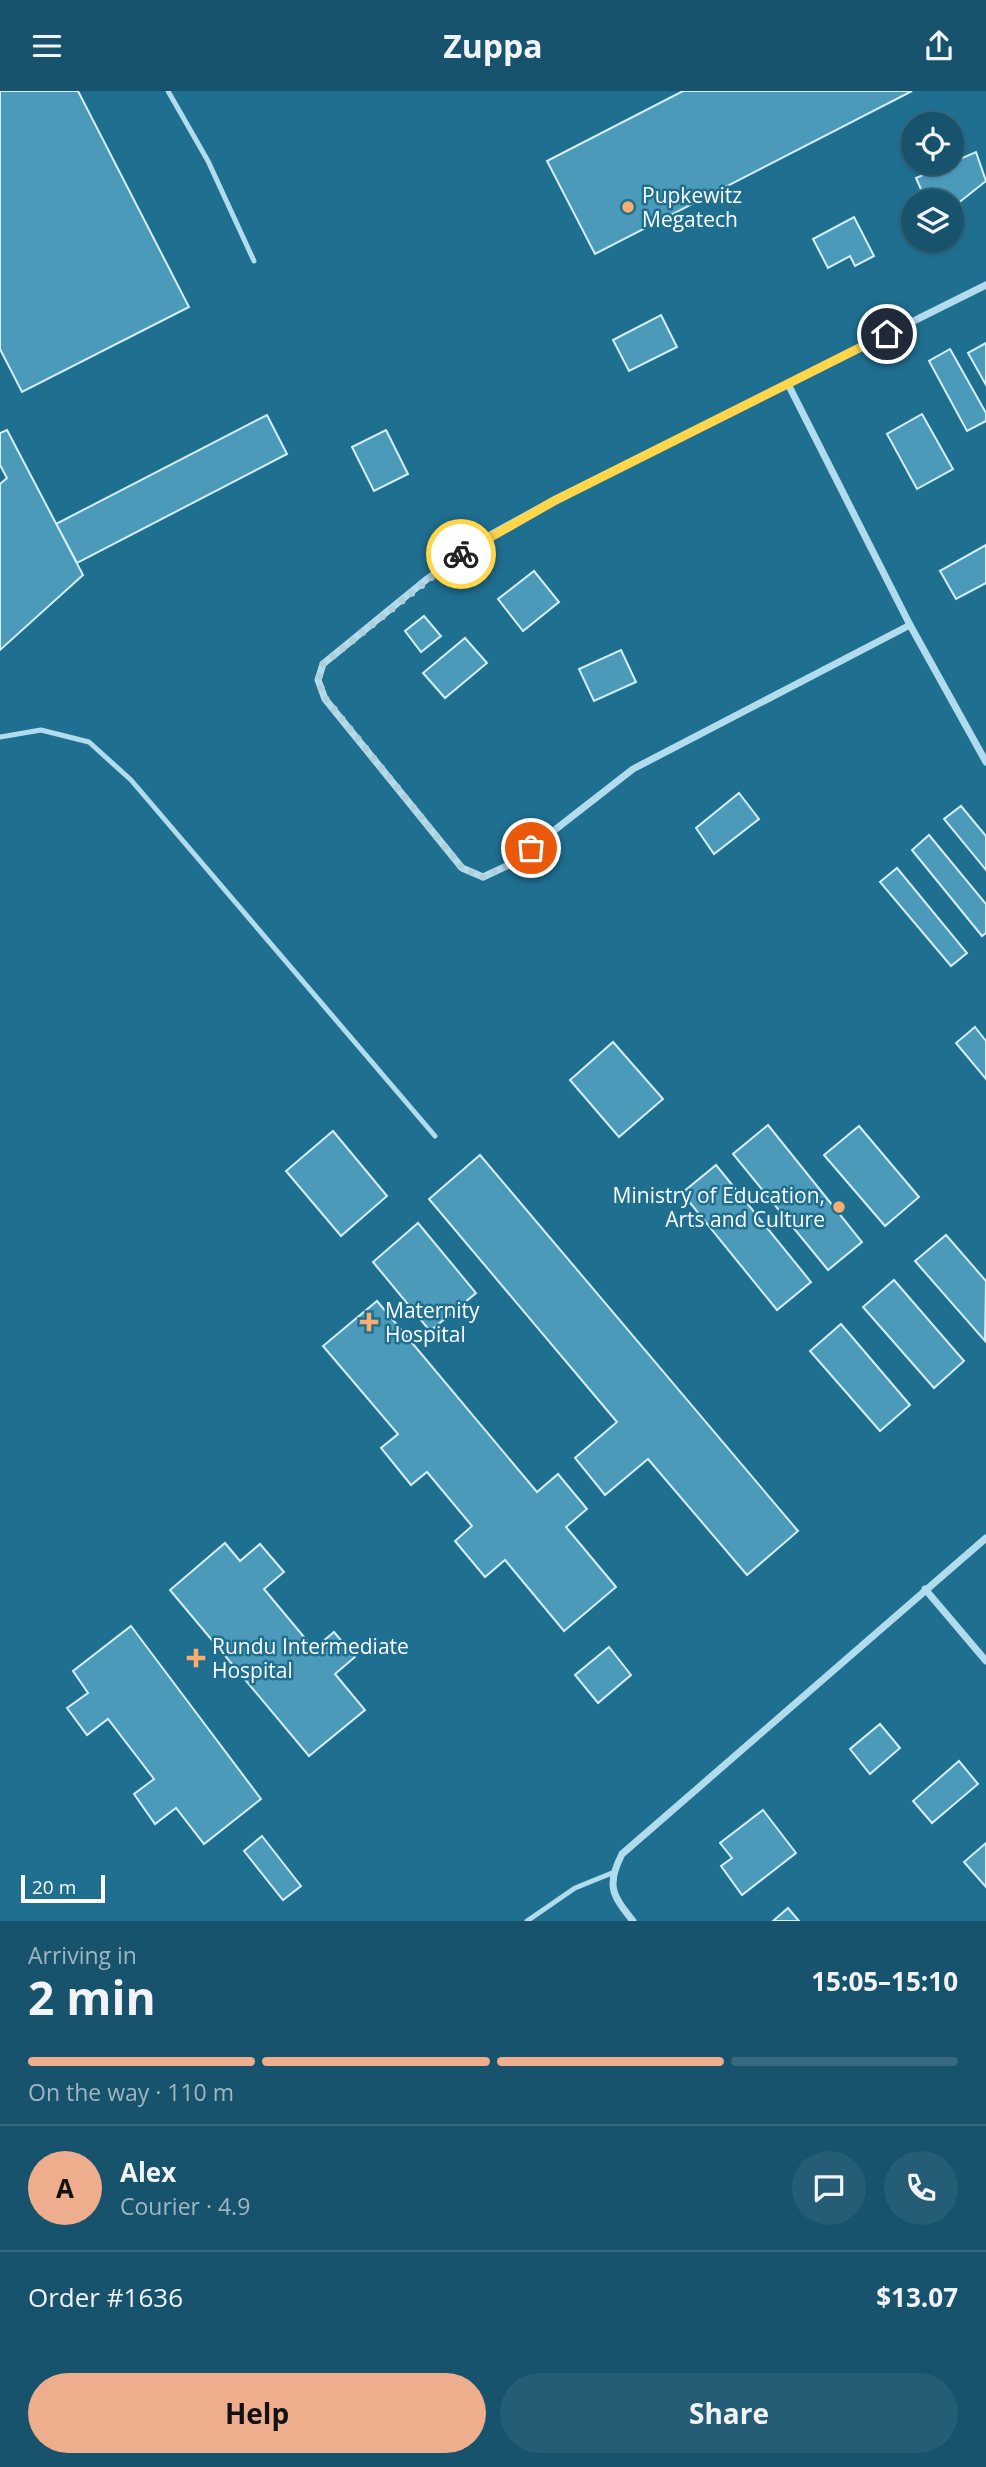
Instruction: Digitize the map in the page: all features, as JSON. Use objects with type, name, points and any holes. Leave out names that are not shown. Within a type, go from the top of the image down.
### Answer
[{"type":"street","points":[[910,625],[633,769],[511,864],[483,877],[462,868],[326,699],[318,680],[323,664],[427,579],[481,540],[986,285]]},
{"type":"street","points":[[788,384],[910,625],[986,762]]},
{"type":"street","points":[[632,1921],[614,1897],[612,1874],[622,1854],[986,1538]]},
{"type":"street","points":[[925,1589],[986,1661]]},
{"type":"lane","points":[[168,91],[208,161],[254,261]]},
{"type":"lane","points":[[0,737],[41,730],[89,742],[131,780],[435,1136]]},
{"type":"lane","points":[[527,1921],[575,1888],[612,1874]]},
{"type":"building","points":[[0,91],[78,91],[189,307],[22,392],[0,349]]},
{"type":"building","name":"Pupkewitz Megatech","points":[[683,91],[912,91],[595,254],[547,161]]},
{"type":"building","points":[[976,152],[986,181],[964,198],[964,189],[921,189],[916,178],[923,175],[964,175],[964,157]]},
{"type":"building","points":[[854,217],[874,256],[855,266],[850,256],[828,268],[813,239]]},
{"type":"building","points":[[661,315],[677,347],[629,371],[613,340]]},
{"type":"building","points":[[986,343],[986,385],[968,353]]},
{"type":"building","points":[[950,349],[986,413],[986,421],[967,431],[929,361]]},
{"type":"building","points":[[922,414],[953,469],[917,489],[887,434]]},
{"type":"building","points":[[267,415],[287,454],[77,563],[56,524]]},
{"type":"building","points":[[7,430],[83,575],[0,650],[0,484],[7,478],[0,465],[0,433]]},
{"type":"building","points":[[386,430],[408,474],[374,491],[352,447]]},
{"type":"building","points":[[986,545],[986,583],[956,599],[940,571]]},
{"type":"building","points":[[534,571],[559,602],[523,631],[498,599]]},
{"type":"building","points":[[424,616],[441,636],[421,652],[405,631]]},
{"type":"building","points":[[465,638],[487,663],[445,698],[423,673]]},
{"type":"building","points":[[621,650],[636,682],[594,701],[579,669]]},
{"type":"building","points":[[739,793],[759,819],[714,854],[696,828]]},
{"type":"building","points":[[961,806],[986,836],[986,870],[944,819]]},
{"type":"building","points":[[929,835],[986,904],[986,933],[982,936],[912,850]]},
{"type":"building","points":[[897,868],[967,953],[951,966],[880,882]]},
{"type":"building","points":[[975,1027],[986,1041],[986,1079],[956,1043]]},
{"type":"building","points":[[613,1042],[663,1099],[619,1137],[570,1080]]},
{"type":"building","points":[[768,1125],[862,1242],[828,1270],[733,1154]]},
{"type":"building","points":[[859,1126],[919,1197],[885,1226],[824,1155]]},
{"type":"building","points":[[333,1131],[387,1196],[341,1236],[286,1171]]},
{"type":"building","points":[[480,1155],[798,1531],[747,1575],[648,1459],[605,1495],[575,1458],[617,1422],[429,1199]]},
{"type":"building","points":[[716,1165],[811,1282],[777,1310],[682,1193]]},
{"type":"building","points":[[418,1223],[476,1293],[430,1331],[373,1262]]},
{"type":"building","points":[[946,1235],[986,1281],[985,1341],[915,1261]]},
{"type":"building","points":[[894,1280],[964,1361],[934,1388],[863,1307]]},
{"type":"building","points":[[377,1301],[537,1492],[558,1474],[587,1509],[566,1527],[616,1587],[564,1631],[505,1560],[485,1577],[455,1541],[472,1526],[427,1472],[411,1485],[381,1448],[398,1434],[323,1346]]},
{"type":"building","points":[[841,1324],[910,1405],[880,1431],[810,1351]]},
{"type":"building","points":[[225,1543],[240,1561],[260,1544],[284,1572],[264,1589],[314,1649],[334,1632],[355,1657],[335,1674],[365,1710],[309,1756],[170,1590]]},
{"type":"building","points":[[131,1626],[261,1799],[204,1844],[176,1808],[155,1824],[134,1794],[154,1779],[108,1719],[87,1735],[67,1708],[88,1693],[73,1671]]},
{"type":"building","points":[[609,1647],[631,1675],[598,1703],[575,1675]]},
{"type":"building","points":[[880,1724],[900,1748],[870,1774],[850,1749]]},
{"type":"building","points":[[959,1761],[978,1784],[932,1823],[913,1801]]},
{"type":"building","points":[[763,1810],[796,1853],[742,1895],[721,1866],[732,1858],[720,1843]]},
{"type":"building","points":[[262,1836],[301,1886],[283,1900],[244,1851]]},
{"type":"building","points":[[986,1843],[986,1887],[964,1862]]},
{"type":"building","points":[[788,1908],[799,1921],[773,1921]]},
{"type":"way so far","points":[[461,554],[323,664],[318,680],[326,699],[462,868],[483,877],[511,864],[531,848]]},
{"type":"place","name":"Pupkewitz Megatech","points":[[628,207]]},
{"type":"place","name":"Ministry of Education, Arts and Culture","points":[[839,1207]]},
{"type":"place","name":"Maternity Hospital","points":[[369,1322]]},
{"type":"place","name":"Rundu Intermediate Hospital","points":[[196,1658]]},
{"type":"route","points":[[461,554],[481,540],[554,501],[887,334]]}]
